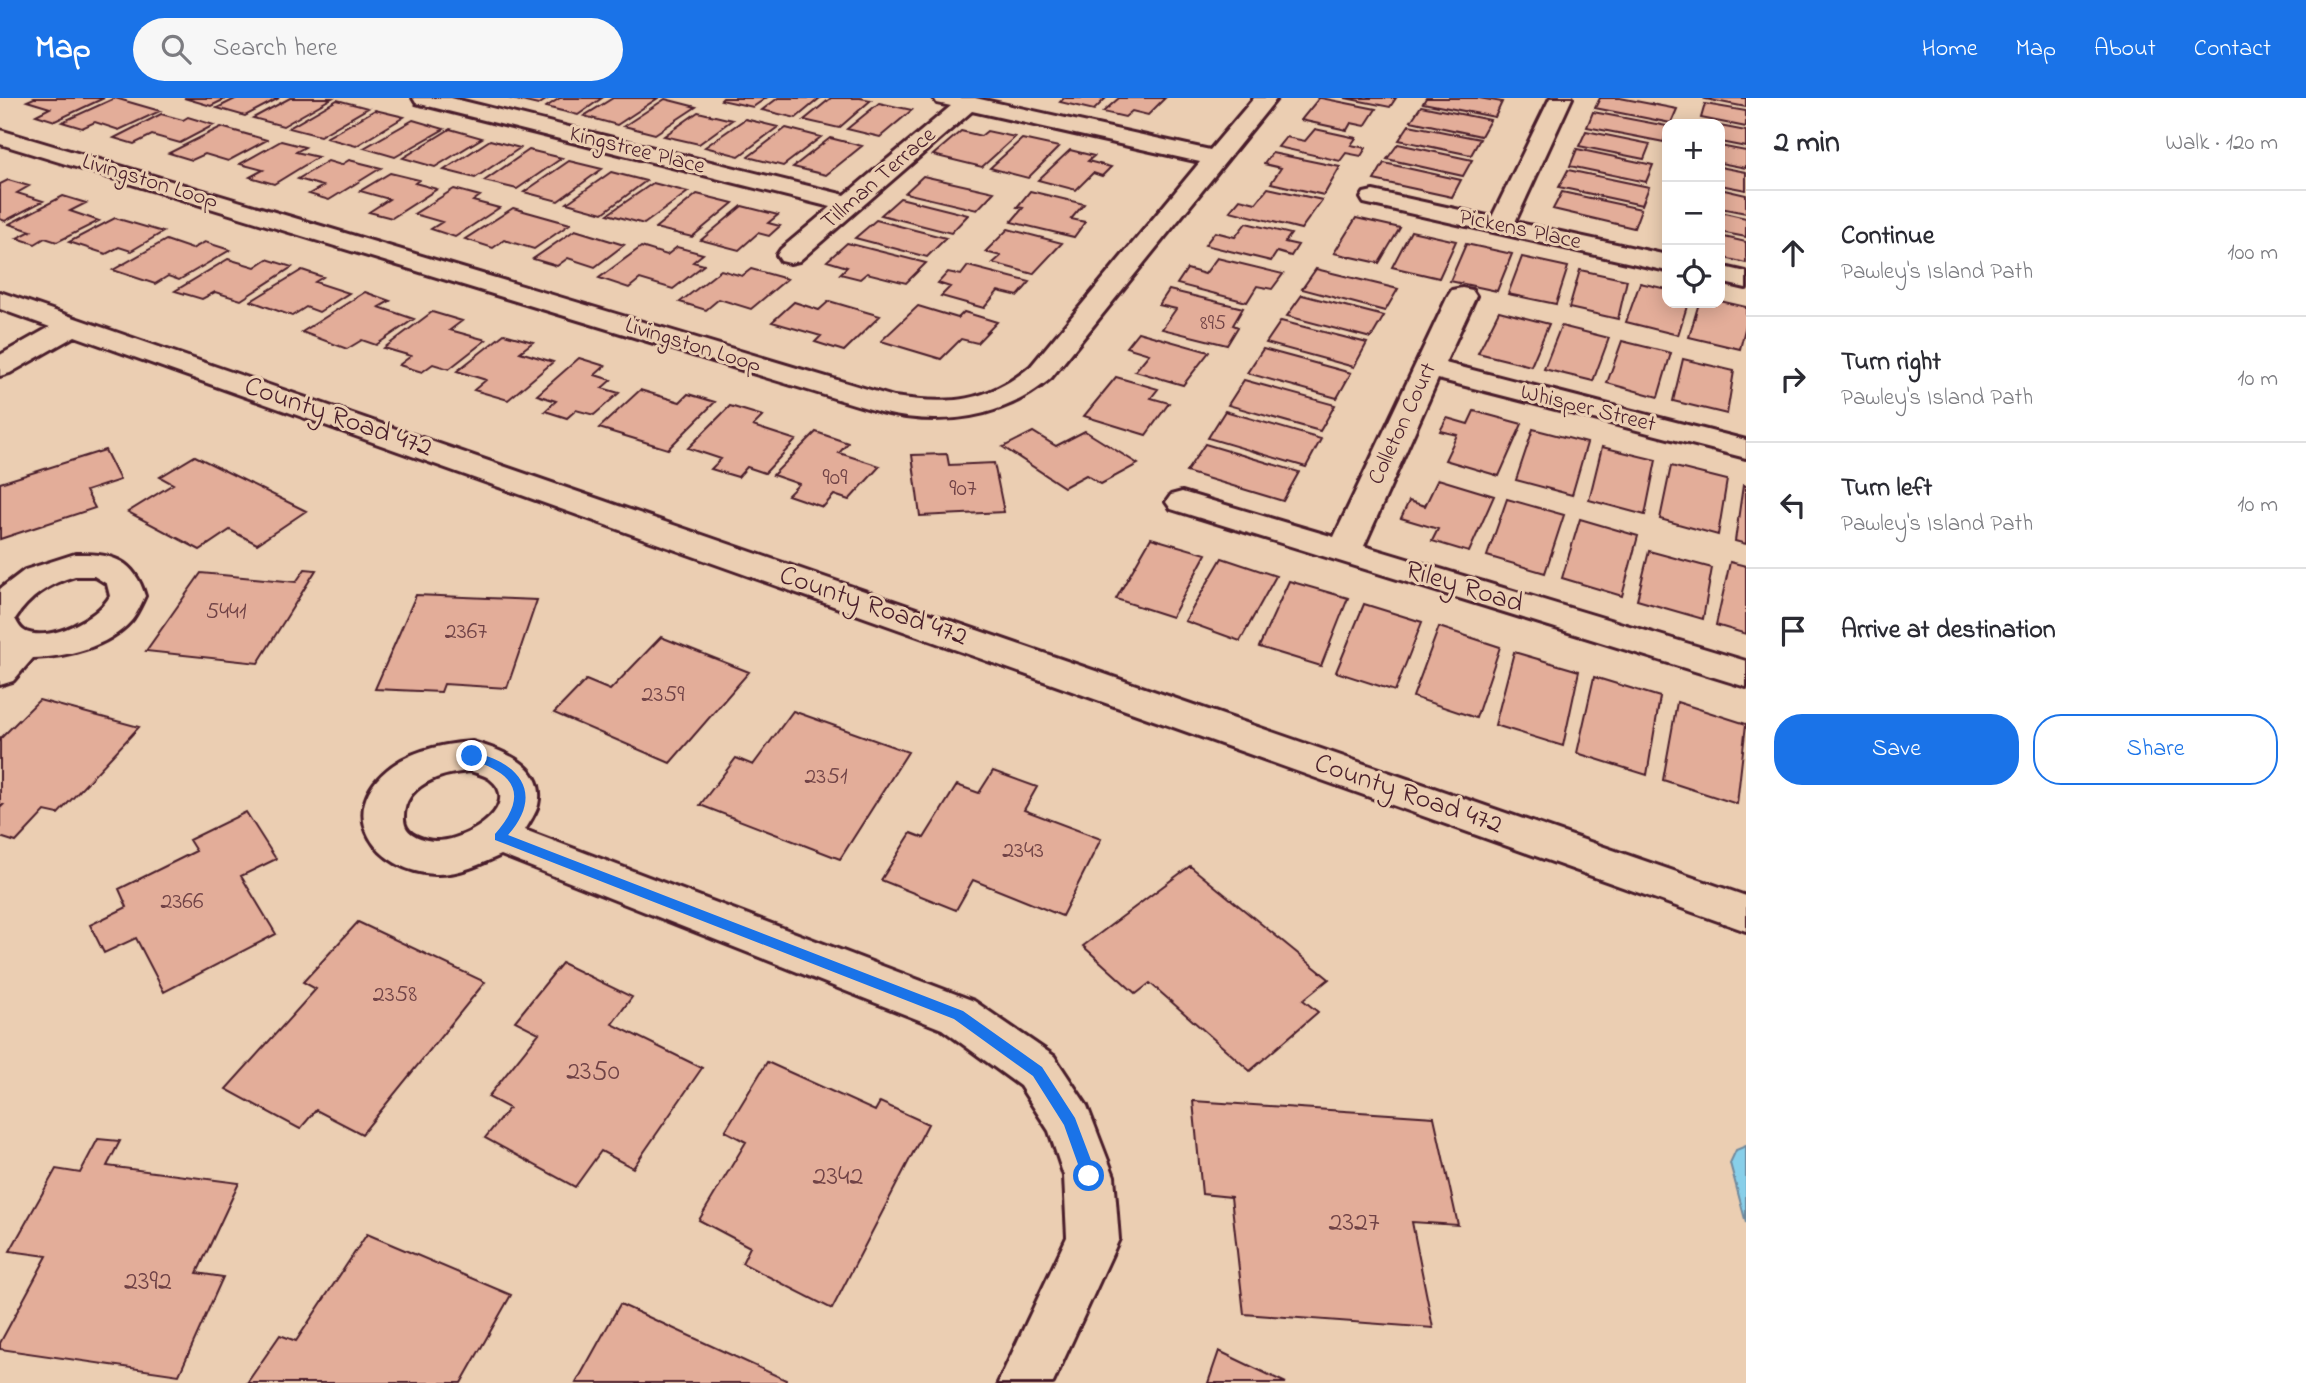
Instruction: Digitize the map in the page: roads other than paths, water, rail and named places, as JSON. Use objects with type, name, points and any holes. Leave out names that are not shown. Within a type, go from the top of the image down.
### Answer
[{"type":"street","name":"Kingstree Place","points":[[424,98],[850,204]]},
{"type":"street","name":"Livingston Loop","points":[[0,137],[891,406],[922,411],[980,407],[1005,400],[1026,387],[1266,98]]},
{"type":"street","points":[[1500,226],[1560,98]]},
{"type":"street","name":"Tillman Terrace","points":[[790,255],[850,204],[956,101]]},
{"type":"street","points":[[956,101],[1217,159]]},
{"type":"street","name":"Pickens Place","points":[[1373,198],[1662,262]]},
{"type":"street","points":[[1725,275],[1746,280]]},
{"type":"street","name":"Colleton Court","points":[[1344,552],[1462,296]]},
{"type":"street","name":"County Road 472","points":[[0,300],[1746,914]]},
{"type":"street","points":[[0,367],[73,326]]},
{"type":"street","name":"Whisper Street","points":[[1429,368],[1746,449]]},
{"type":"street","name":"Riley Road","points":[[1182,502],[1746,674]]},
{"type":"street","points":[[0,615],[13,593],[27,582],[65,568],[102,567],[117,573],[125,583],[127,595],[121,609],[108,622],[89,634],[68,642],[45,646],[12,634],[0,672]]},
{"type":"street","points":[[499,837],[958,1015],[1037,1072],[1070,1122],[1089,1176],[1093,1239],[1026,1383]]},
{"type":"water","points":[[1746,1146],[1746,1223],[1730,1163],[1736,1150]]}]
